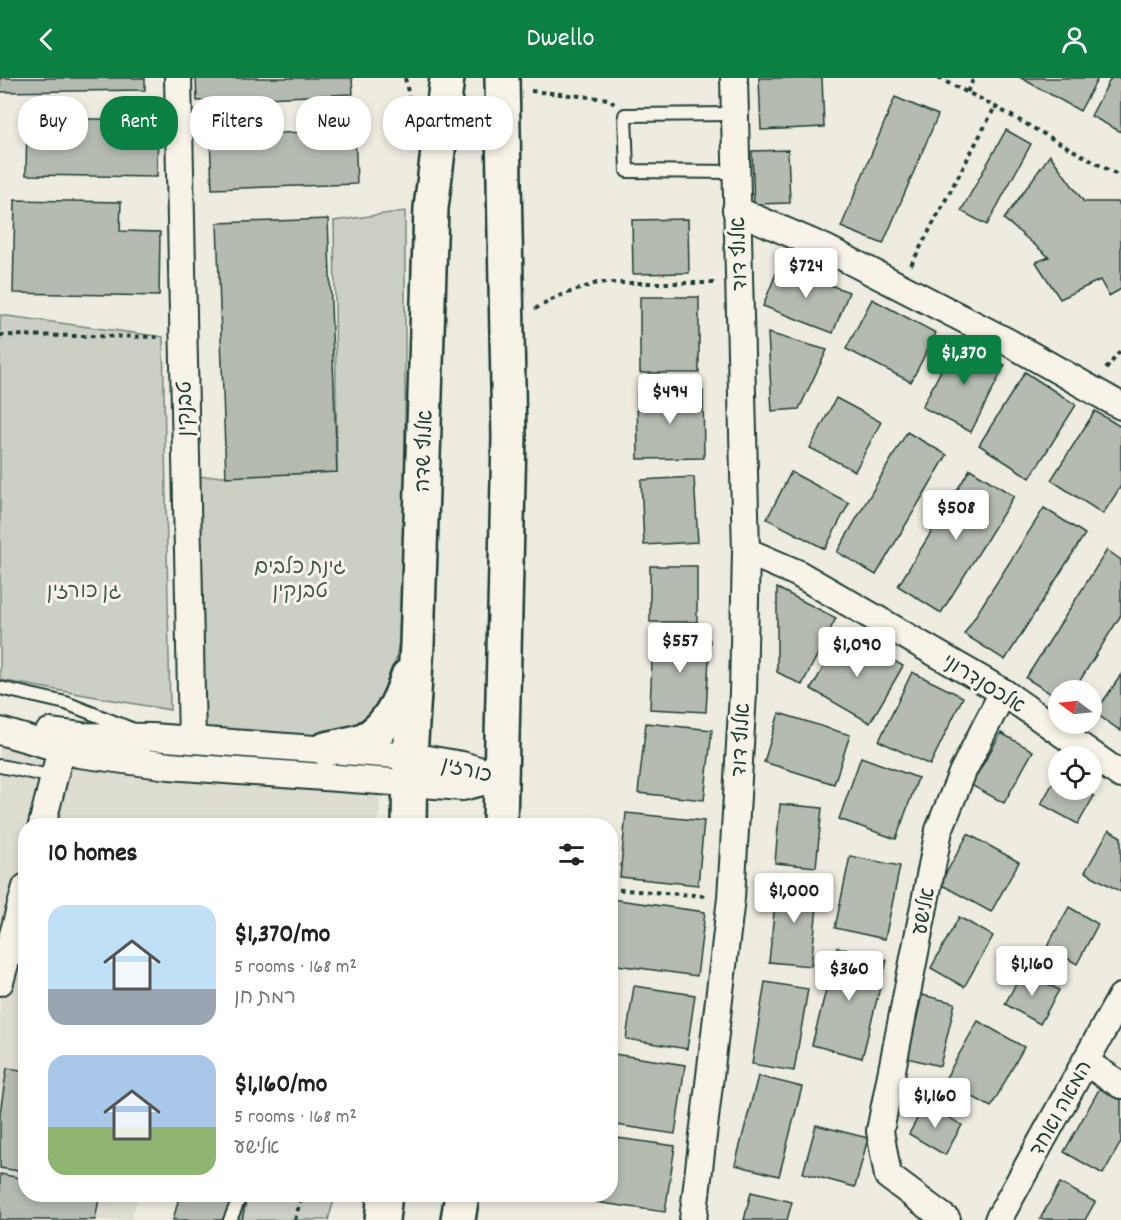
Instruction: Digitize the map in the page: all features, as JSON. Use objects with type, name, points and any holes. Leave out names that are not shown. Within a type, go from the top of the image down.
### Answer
[{"type":"main road","name":"אלוף שדה","points":[[409,818],[431,208],[447,78]]},
{"type":"main road","points":[[500,818],[508,437],[502,83]]},
{"type":"main road","points":[[326,749],[364,740],[382,726],[406,684],[417,645]]},
{"type":"main road","points":[[382,1220],[384,1202]]},
{"type":"main road","points":[[458,1220],[461,1202]]},
{"type":"street","name":"טבנקין","points":[[178,78],[192,741]]},
{"type":"street","name":"אלוף דוד","points":[[693,1220],[731,898],[743,693],[746,551],[734,78]]},
{"type":"street","points":[[736,210],[827,249],[1008,342],[1121,406]]},
{"type":"street","name":"אלכסנדרוני","points":[[746,551],[797,573],[1003,692],[1121,775]]},
{"type":"street","name":"אלישע","points":[[947,1220],[888,1176],[880,1131],[939,830],[963,771],[1003,692]]},
{"type":"street","name":"כורזין","points":[[0,723],[62,742],[152,737],[326,749],[410,770]]},
{"type":"street","name":"כורזין","points":[[0,731],[62,742],[169,766],[410,770],[462,765],[502,777]]},
{"type":"street","points":[[44,818],[62,742]]},
{"type":"street","points":[[0,982],[18,926]]},
{"type":"street","name":"המאה ואחד","points":[[998,1220],[1121,997]]},
{"type":"street","points":[[1085,1062],[1121,1085]]},
{"type":"lane","points":[[735,114],[625,115],[627,171],[736,172]]},
{"type":"lane","points":[[0,688],[66,703],[152,737]]},
{"type":"lane","points":[[0,766],[54,777]]},
{"type":"lane","points":[[230,1220],[238,1202]]},
{"type":"path","points":[[938,78],[1121,177]]},
{"type":"path","points":[[967,92],[974,78]]},
{"type":"path","points":[[502,83],[609,99],[625,115]]},
{"type":"path","points":[[900,287],[995,107]]},
{"type":"path","points":[[507,325],[559,296],[597,283],[739,284]]},
{"type":"path","points":[[0,335],[183,339]]},
{"type":"path","points":[[618,890],[731,898]]},
{"type":"path","points":[[295,1220],[300,1202]]},
{"type":"shaded area","points":[[0,747],[79,765],[381,792],[379,818],[18,818],[18,1202],[137,1202],[131,1220],[0,1220]]},
{"type":"green space","name":"גינת כלבים טבנקין","points":[[405,211],[405,607],[395,665],[378,712],[347,732],[309,738],[199,728],[194,477],[337,472],[334,221]]},
{"type":"green space","name":"גן כורזין","points":[[0,315],[163,337],[170,710],[0,680]]},
{"type":"green space","points":[[241,1202],[334,1202],[328,1220],[235,1220]]},
{"type":"building","points":[[0,78],[145,78],[145,90],[0,92]]},
{"type":"building","points":[[196,78],[352,78],[353,94],[284,97],[197,96]]},
{"type":"building","points":[[759,78],[822,78],[824,127],[761,130]]},
{"type":"building","points":[[1021,78],[1098,78],[1080,111]]},
{"type":"building","points":[[1111,78],[1121,78],[1121,132],[1091,116]]},
{"type":"building","points":[[895,97],[938,115],[883,244],[841,227]]},
{"type":"building","points":[[88,119],[100,119],[100,150],[157,150],[157,177],[26,175],[26,150],[88,150]]},
{"type":"building","points":[[1006,130],[1031,144],[987,225],[961,211]]},
{"type":"building","points":[[296,132],[296,150],[356,150],[357,184],[212,189],[211,150],[284,150],[284,133]]},
{"type":"building","points":[[788,150],[790,203],[754,204],[752,151]]},
{"type":"building","points":[[1050,155],[1084,202],[1118,202],[1121,207],[1121,289],[1109,296],[1100,280],[1060,299],[1036,262],[1049,257],[1004,219]]},
{"type":"building","points":[[15,200],[121,202],[120,231],[160,232],[159,296],[13,293]]},
{"type":"building","points":[[328,219],[337,472],[226,477],[217,223]]},
{"type":"building","points":[[688,219],[689,273],[633,274],[632,220]]},
{"type":"building","points":[[779,266],[849,292],[833,333],[763,306]]},
{"type":"building","points":[[640,297],[699,297],[699,373],[640,373]]},
{"type":"building","points":[[872,299],[936,333],[911,382],[846,349]]},
{"type":"building","points":[[768,333],[827,350],[799,409],[772,411]]},
{"type":"building","points":[[957,340],[1005,365],[971,432],[922,407]]},
{"type":"building","points":[[1025,372],[1076,405],[1030,478],[979,445]]},
{"type":"building","points":[[703,391],[704,458],[638,459],[637,392]]},
{"type":"building","points":[[836,398],[881,422],[855,471],[810,448]]},
{"type":"building","points":[[1095,411],[1121,427],[1121,486],[1103,514],[1051,480]]},
{"type":"building","points":[[907,432],[947,455],[876,575],[837,552]]},
{"type":"building","points":[[970,469],[1014,496],[941,613],[898,586]]},
{"type":"building","points":[[791,472],[849,503],[825,549],[767,519]]},
{"type":"building","points":[[694,477],[698,542],[644,545],[641,480]]},
{"type":"building","points":[[1044,508],[1085,534],[1005,660],[964,634]]},
{"type":"building","points":[[1107,550],[1121,560],[1121,615],[1080,680],[1048,680],[1048,692],[1026,678]]},
{"type":"building","points":[[650,566],[697,566],[697,622],[650,622]]},
{"type":"building","points":[[777,588],[836,618],[802,685],[777,672]]},
{"type":"building","points":[[844,632],[903,666],[870,723],[811,689]]},
{"type":"building","points":[[653,637],[710,640],[706,712],[650,709]]},
{"type":"building","points":[[912,672],[963,697],[930,765],[879,741]]},
{"type":"building","points":[[1121,675],[1121,731],[1102,718],[1102,703]]},
{"type":"building","points":[[779,713],[850,735],[834,784],[764,762]]},
{"type":"building","points":[[646,723],[712,730],[704,800],[638,793]]},
{"type":"building","points":[[1001,733],[1033,751],[1004,803],[971,785]]},
{"type":"building","points":[[861,757],[918,778],[896,839],[839,819]]},
{"type":"building","points":[[1048,792],[1048,800],[1092,800],[1078,824],[1041,804]]},
{"type":"building","points":[[780,804],[822,808],[816,867],[775,863]]},
{"type":"building","points":[[626,813],[704,821],[698,885],[620,877]]},
{"type":"building","points":[[1109,830],[1121,837],[1121,892],[1085,872]]},
{"type":"building","points":[[968,834],[1019,862],[991,912],[940,884]]},
{"type":"building","points":[[850,856],[900,866],[885,939],[835,928]]},
{"type":"building","points":[[777,883],[819,887],[811,966],[769,962]]},
{"type":"building","points":[[618,900],[705,912],[697,976],[618,965]]},
{"type":"building","points":[[1069,907],[1098,924],[1077,964],[1047,947]]},
{"type":"building","points":[[959,917],[993,936],[964,987],[931,968]]},
{"type":"building","points":[[837,947],[887,960],[862,1058],[812,1045]]},
{"type":"building","points":[[1023,971],[1059,990],[1040,1024],[1005,1004]]},
{"type":"building","points":[[765,982],[808,989],[794,1071],[752,1064]]},
{"type":"building","points":[[634,986],[695,995],[687,1049],[626,1039]]},
{"type":"building","points":[[922,995],[955,1003],[940,1066],[907,1058]]},
{"type":"building","points":[[978,1021],[1024,1047],[991,1107],[944,1081]]},
{"type":"building","points":[[618,1055],[685,1065],[675,1134],[618,1125]]},
{"type":"building","points":[[7,1068],[18,1070],[18,1171],[0,1168],[0,1113]]},
{"type":"building","points":[[758,1076],[802,1087],[779,1176],[735,1165]]},
{"type":"building","points":[[1101,1086],[1121,1097],[1121,1142],[1103,1174],[1064,1152]]},
{"type":"building","points":[[925,1104],[962,1125],[945,1155],[909,1134]]},
{"type":"building","points":[[816,1125],[868,1138],[855,1187],[803,1173]]},
{"type":"building","points":[[618,1138],[675,1146],[665,1212],[595,1202],[618,1202]]},
{"type":"building","points":[[0,1174],[18,1177],[18,1202],[98,1202],[95,1220],[0,1220]]},
{"type":"building","points":[[1060,1183],[1095,1202],[1085,1220],[1040,1219]]},
{"type":"building","points":[[751,1192],[792,1202],[787,1220],[744,1220]]},
{"type":"building","points":[[178,1202],[246,1202],[242,1220],[173,1220]]}]
